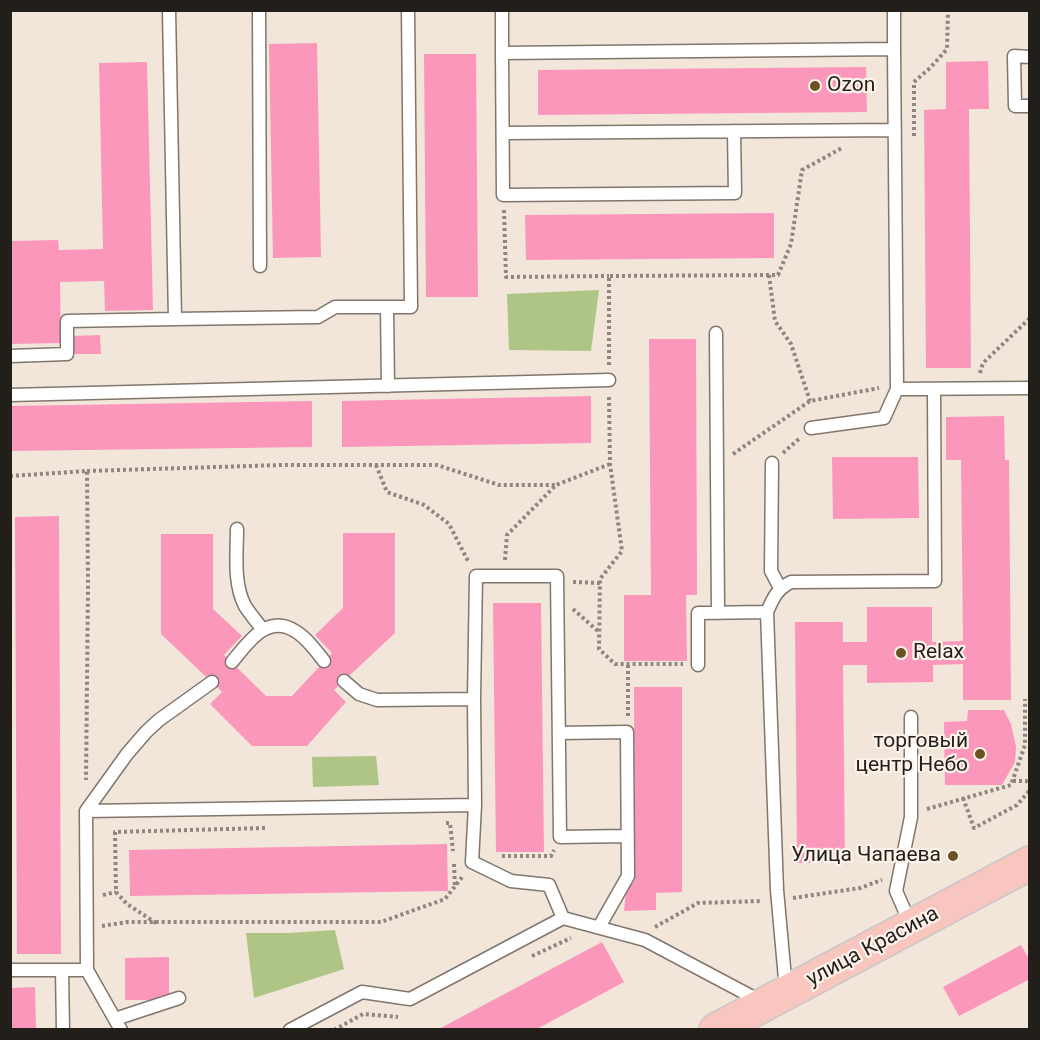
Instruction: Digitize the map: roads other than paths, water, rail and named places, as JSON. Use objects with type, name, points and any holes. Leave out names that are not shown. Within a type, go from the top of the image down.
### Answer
[{"type":"main road","name":"улица Красина","points":[[716,1029],[1029,863]]},
{"type":"lane","points":[[169,10],[175,319]]},
{"type":"lane","points":[[259,10],[260,266]]},
{"type":"lane","points":[[10,356],[68,354],[67,321],[318,317],[335,307],[411,307],[408,10]]},
{"type":"lane","points":[[502,10],[503,195],[735,193],[734,131]]},
{"type":"lane","points":[[811,428],[884,418],[897,389],[894,10]]},
{"type":"lane","points":[[502,53],[894,49]]},
{"type":"lane","points":[[1029,57],[1014,56],[1015,106],[1029,106]]},
{"type":"lane","points":[[503,133],[895,130]]},
{"type":"lane","points":[[387,307],[388,386]]},
{"type":"lane","points":[[716,333],[718,613]]},
{"type":"lane","points":[[10,395],[609,380]]},
{"type":"lane","points":[[897,389],[1029,388]]},
{"type":"lane","points":[[290,1029],[362,992],[410,999],[563,918],[645,940],[714,975],[776,998],[777,890],[767,612],[773,597],[780,588],[791,582],[936,581],[934,389]]},
{"type":"lane","points":[[772,464],[771,571],[780,588]]},
{"type":"lane","points":[[237,529],[237,581],[240,593],[245,607],[263,630]]},
{"type":"lane","points":[[563,918],[549,885],[512,881],[472,862],[475,805],[476,576],[557,576],[560,837],[627,837]]},
{"type":"lane","points":[[698,665],[698,613],[767,612]]},
{"type":"lane","points":[[232,663],[257,633],[269,626],[284,626],[296,631],[324,661]]},
{"type":"lane","points":[[344,681],[360,694],[377,700],[474,699]]},
{"type":"lane","points":[[179,998],[118,1024],[87,970],[86,811],[127,754],[146,732],[212,682]]},
{"type":"lane","points":[[911,717],[910,817],[896,891],[912,926]]},
{"type":"lane","points":[[559,733],[627,732],[627,876],[598,927]]},
{"type":"lane","points":[[86,811],[475,805]]},
{"type":"lane","points":[[10,970],[87,970]]},
{"type":"lane","points":[[62,970],[63,1029]]},
{"type":"place","name":"Ozon","points":[[815,86]]},
{"type":"place","name":"Relax","points":[[901,653]]},
{"type":"place","name":"торговый центр Небо","points":[[980,754]]},
{"type":"place","name":"Улица Чапаева","points":[[953,856]]}]
